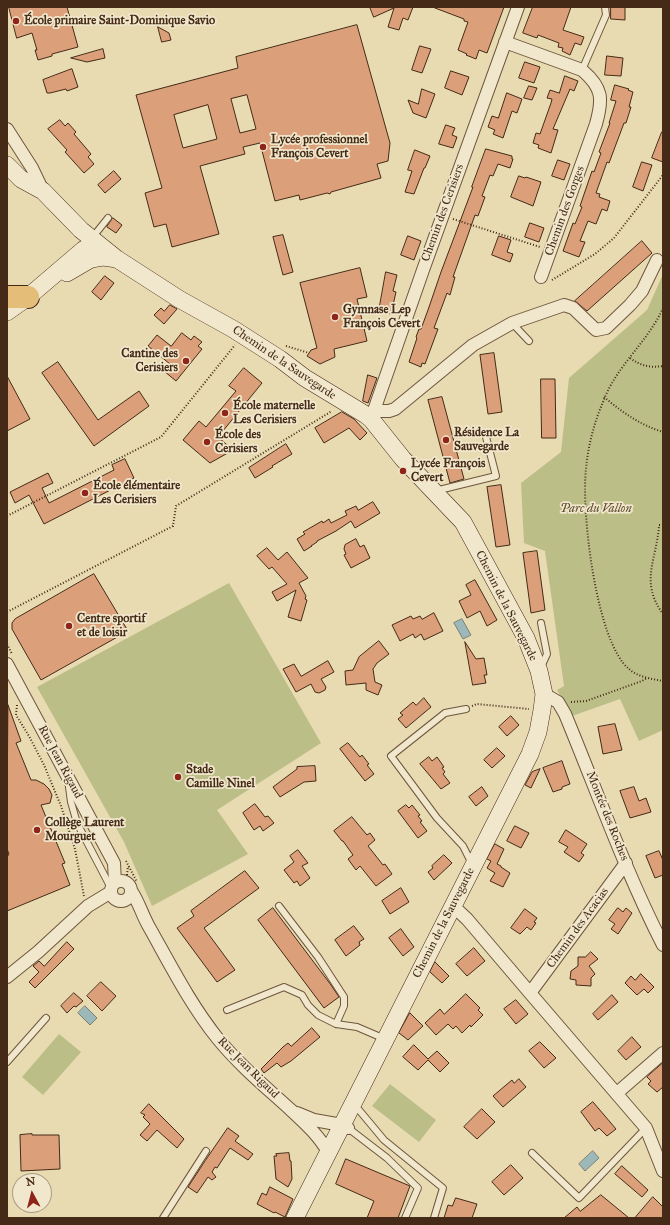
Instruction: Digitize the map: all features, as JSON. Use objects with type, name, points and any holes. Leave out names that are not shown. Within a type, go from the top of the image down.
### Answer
[{"type":"street","name":"Chemin des Cerisiers","points":[[372,415],[518,7]]},
{"type":"street","name":"Chemin des Gorges","points":[[505,42],[582,70],[592,79],[598,88],[601,100],[600,112],[541,277]]},
{"type":"street","points":[[7,129],[32,168],[43,191]]},
{"type":"street","name":"Chemin de la Sauvegarde","points":[[7,165],[21,178],[43,191],[93,241],[117,259],[179,299],[233,329],[343,402],[366,415],[372,415],[404,459],[463,522],[526,638],[539,670],[544,694],[538,732],[530,754],[351,1107],[345,1127],[328,1152],[295,1218]]},
{"type":"street","points":[[7,312],[17,297],[83,250],[93,241]]},
{"type":"street","points":[[17,297],[60,277],[91,259],[103,256],[117,259]]},
{"type":"street","points":[[372,415],[395,409],[474,346],[512,323],[564,305],[573,308],[596,330],[606,328],[642,291],[657,260]]},
{"type":"street","name":"Rue Jean Rigaud","points":[[7,664],[114,863],[111,886]]},
{"type":"street","name":"Montée des Roches","points":[[544,694],[558,702],[565,714],[651,922],[663,945]]},
{"type":"street","name":"Chemin des Acacias","points":[[530,993],[626,863]]},
{"type":"street","points":[[7,977],[38,952],[88,906],[111,886],[121,881],[127,883],[131,887],[125,898],[88,906]]},
{"type":"street","points":[[111,886],[113,898],[125,898]]},
{"type":"street","name":"Rue Jean Rigaud","points":[[125,898],[138,901],[147,922],[190,1000],[228,1051],[317,1136],[328,1152]]},
{"type":"street","points":[[453,906],[467,918],[646,1128],[663,1171]]},
{"type":"street","points":[[617,1093],[663,1053]]},
{"type":"street","name":"Rue Jean Rigaud","points":[[291,1110],[314,1120],[345,1127]]},
{"type":"lane","points":[[582,70],[606,14],[605,7]]},
{"type":"lane","points":[[93,241],[108,218]]},
{"type":"lane","points":[[512,323],[529,341]]},
{"type":"lane","points":[[434,491],[496,476],[485,433]]},
{"type":"lane","points":[[539,670],[548,654],[541,623]]},
{"type":"lane","points":[[466,709],[445,713],[390,756],[437,818],[463,846],[473,865]]},
{"type":"lane","points":[[68,778],[77,823],[111,886]]},
{"type":"lane","points":[[279,906],[318,957],[344,997],[344,1006],[336,1024]]},
{"type":"lane","points":[[227,1010],[284,987],[302,995],[308,1005],[318,1015],[336,1024],[357,1027],[385,1039]]},
{"type":"lane","points":[[7,1062],[46,1018]]},
{"type":"lane","points":[[351,1107],[359,1110],[384,1140],[443,1188],[434,1218]]},
{"type":"lane","points":[[345,1127],[387,1158],[418,1188],[405,1218]]},
{"type":"lane","points":[[532,1153],[579,1198],[646,1128]]},
{"type":"lane","points":[[163,1218],[206,1151]]},
{"type":"path","name":"Chemin des Gorges","points":[[541,277],[553,280],[595,254],[614,238],[663,175]]},
{"type":"path","points":[[443,215],[551,251]]},
{"type":"path","points":[[663,308],[652,327],[615,378],[604,397],[593,431],[586,468],[585,500],[589,542],[599,601],[609,637],[618,657],[630,670],[647,678],[663,681]]},
{"type":"path","points":[[7,516],[161,437],[238,342]]},
{"type":"path","points":[[630,358],[643,366],[663,366]]},
{"type":"path","points":[[604,397],[627,416],[663,432]]},
{"type":"path","points":[[7,612],[173,526],[176,506],[332,411]]},
{"type":"path","points":[[663,525],[659,525],[658,540],[650,573],[653,596],[663,614]]},
{"type":"path","points":[[570,703],[586,701],[647,678]]},
{"type":"path","points":[[466,709],[476,704],[530,709]]},
{"type":"path","points":[[15,710],[16,715],[44,765],[60,801],[75,849],[83,894],[88,906]]},
{"type":"green space","name":"Parc du Vallon","points":[[663,274],[663,730],[639,741],[620,699],[572,716],[557,690],[564,686],[545,551],[524,543],[521,483],[561,452],[569,378],[647,310]]},
{"type":"green space","name":"Stade Camille Ninel","points":[[229,583],[321,743],[217,810],[248,854],[152,906],[124,842],[37,687]]},
{"type":"green space","points":[[59,1034],[81,1052],[43,1095],[22,1077]]},
{"type":"green space","points":[[390,1084],[436,1120],[419,1142],[372,1106]]},
{"type":"water","points":[[462,619],[471,635],[463,639],[454,623]]},
{"type":"water","points":[[85,1006],[97,1018],[90,1025],[78,1013]]},
{"type":"water","points":[[593,1151],[599,1158],[585,1171],[579,1164]]},
{"type":"building","points":[[9,7],[67,7],[78,47],[52,54],[52,56],[38,60],[32,33],[17,38]]},
{"type":"building","points":[[370,7],[413,7],[408,20],[403,18],[399,30],[388,27],[394,8],[374,17]]},
{"type":"building","points":[[504,7],[487,53],[479,50],[476,59],[458,50],[468,22],[435,8]]},
{"type":"building","points":[[533,7],[571,7],[563,30],[584,37],[581,45],[575,43],[570,55],[562,51],[563,48],[558,47],[559,43],[538,35],[537,38],[523,33]]},
{"type":"building","points":[[611,7],[625,7],[625,20],[611,19]]},
{"type":"building","points":[[357,25],[390,143],[388,161],[377,164],[381,178],[331,192],[330,194],[327,193],[300,200],[299,195],[275,201],[260,143],[243,147],[245,154],[200,166],[219,234],[172,247],[166,224],[154,227],[145,193],[162,188],[136,95],[238,68],[236,57]],"holes":[[[247,95],[256,129],[240,133],[231,99]],[[208,105],[217,139],[183,148],[174,115]]]},
{"type":"building","points":[[158,27],[169,33],[171,40],[162,42]]},
{"type":"building","points":[[420,46],[431,49],[422,73],[412,70]]},
{"type":"building","points":[[103,49],[105,58],[87,62],[71,58]]},
{"type":"building","points":[[607,56],[623,58],[621,76],[605,75]]},
{"type":"building","points":[[525,62],[540,67],[534,83],[519,78]]},
{"type":"building","points":[[72,69],[78,87],[67,91],[66,89],[47,93],[43,80]]},
{"type":"building","points":[[451,71],[469,77],[462,95],[445,88]]},
{"type":"building","points":[[565,76],[578,81],[574,91],[570,89],[553,129],[558,130],[551,153],[538,148],[539,145],[533,143],[536,133],[540,134],[551,103],[552,99],[547,98],[550,90],[559,93]]},
{"type":"building","points":[[615,85],[629,89],[628,90],[633,92],[629,107],[631,107],[609,163],[607,162],[596,193],[600,194],[599,197],[610,201],[607,211],[602,209],[596,224],[588,221],[580,241],[585,242],[579,257],[563,251],[573,223],[575,224],[582,207],[580,206],[592,171],[594,172],[601,153],[599,152],[610,123],[616,101],[611,100]]},
{"type":"building","points":[[529,86],[537,88],[532,100],[524,98]]},
{"type":"building","points":[[422,89],[435,94],[426,118],[413,113],[408,100],[418,104]]},
{"type":"building","points":[[507,93],[522,99],[517,113],[512,111],[503,138],[493,134],[495,130],[488,127],[492,116],[498,118]]},
{"type":"building","points":[[60,120],[65,126],[68,123],[76,132],[74,134],[91,154],[88,157],[94,164],[84,173],[65,152],[67,150],[48,129]]},
{"type":"building","points":[[446,125],[455,128],[452,135],[457,137],[453,148],[439,144]]},
{"type":"building","points":[[663,132],[663,162],[652,158]]},
{"type":"building","points":[[486,149],[512,156],[513,159],[510,168],[498,164],[493,176],[490,175],[482,196],[485,197],[478,216],[475,215],[453,277],[455,277],[450,295],[447,293],[434,328],[438,329],[425,364],[422,363],[421,367],[409,362],[417,338],[416,337],[419,329],[421,329]]},
{"type":"building","points":[[415,150],[430,156],[414,194],[405,192],[412,171],[408,170]]},
{"type":"building","points":[[558,160],[570,164],[564,180],[552,176]]},
{"type":"building","points":[[642,162],[652,165],[643,191],[633,187]]},
{"type":"building","points":[[114,171],[121,179],[105,193],[98,185]]},
{"type":"building","points":[[519,176],[541,182],[533,206],[511,197]]},
{"type":"building","points":[[113,218],[122,225],[116,233],[107,227]]},
{"type":"building","points":[[530,223],[544,228],[539,242],[525,237]]},
{"type":"building","points":[[283,235],[293,272],[283,275],[273,237]]},
{"type":"building","points":[[408,236],[421,241],[414,260],[401,255]]},
{"type":"building","points":[[499,236],[511,240],[507,252],[513,254],[510,262],[492,255]]},
{"type":"building","points":[[642,241],[652,253],[587,311],[575,301]]},
{"type":"building","name":"Gymnase Lep François Cevert","points":[[360,268],[367,297],[357,299],[367,341],[334,349],[335,357],[320,364],[307,356],[311,350],[317,348],[300,283]]},
{"type":"building","points":[[386,272],[397,275],[393,291],[396,292],[391,314],[379,311]]},
{"type":"building","points":[[105,276],[114,283],[101,300],[92,292]]},
{"type":"building","points":[[170,305],[177,309],[164,324],[154,315],[161,308],[164,311]]},
{"type":"building","points":[[182,333],[191,340],[194,336],[202,342],[198,346],[202,349],[176,381],[164,371],[170,364],[148,346],[157,335],[171,346]]},
{"type":"building","points":[[494,353],[502,412],[488,414],[480,355]]},
{"type":"building","points":[[58,362],[98,420],[139,391],[149,406],[94,446],[42,373]]},
{"type":"building","points":[[244,368],[262,383],[218,437],[233,450],[210,463],[183,440],[199,421],[206,427],[236,391],[229,386]]},
{"type":"building","points":[[368,375],[377,378],[368,403],[363,401]]},
{"type":"building","points":[[7,376],[30,419],[7,431]]},
{"type":"building","points":[[541,379],[555,379],[556,438],[542,438]]},
{"type":"building","name":"Résidence La Sauvegarde","points":[[442,397],[464,479],[450,483],[428,400]]},
{"type":"building","points":[[342,412],[354,419],[367,433],[360,440],[349,428],[324,443],[315,428]]},
{"type":"building","points":[[286,444],[292,454],[255,478],[249,468]]},
{"type":"building","points":[[125,459],[134,478],[44,524],[29,495],[15,503],[10,492],[48,473],[53,483],[42,488],[49,503],[114,470],[112,465]]},
{"type":"building","points":[[501,485],[510,545],[496,547],[487,487]]},
{"type":"building","points":[[373,502],[380,513],[355,528],[351,521],[317,541],[304,551],[297,539],[305,534],[303,532],[322,521],[323,523],[329,519],[331,523],[347,515],[345,511],[356,506],[358,510]]},
{"type":"building","points":[[356,539],[360,547],[364,545],[370,558],[351,568],[344,555],[346,554],[344,549],[345,545]]},
{"type":"building","points":[[267,548],[278,560],[287,552],[308,578],[299,583],[306,596],[305,599],[307,600],[301,621],[288,617],[296,590],[277,601],[272,592],[287,584],[272,567],[269,569],[257,556]]},
{"type":"building","points":[[537,551],[545,610],[531,613],[523,553]]},
{"type":"building","name":"Centre sportif et de loisir","points":[[94,574],[128,631],[41,680],[12,629],[12,623],[15,619]]},
{"type":"building","points":[[475,580],[497,620],[487,626],[480,611],[467,618],[459,601],[471,595],[466,585]]},
{"type":"building","points":[[434,613],[443,631],[424,640],[421,634],[415,638],[413,634],[400,641],[392,625],[411,616],[413,619],[420,616],[422,619]]},
{"type":"building","points":[[379,641],[389,654],[377,663],[373,669],[375,682],[382,685],[378,695],[366,690],[366,683],[346,685],[345,671],[353,670],[359,657]]},
{"type":"building","points":[[465,642],[476,659],[484,658],[487,675],[484,675],[486,683],[473,685]]},
{"type":"building","points":[[328,661],[334,672],[321,679],[326,687],[325,690],[319,693],[315,692],[311,684],[296,692],[283,669],[294,664],[301,676]]},
{"type":"building","points":[[424,698],[431,707],[406,728],[398,719],[403,715],[400,713],[413,702],[416,705]]},
{"type":"building","name":"Collège Laurent Mourguet","points":[[8,705],[21,741],[16,743],[31,780],[36,780],[44,784],[52,795],[50,803],[41,805],[65,863],[62,864],[70,885],[7,911],[7,857],[9,854],[7,849]]},
{"type":"building","points":[[511,716],[519,725],[507,736],[499,727]]},
{"type":"building","points":[[615,724],[622,750],[603,754],[598,727]]},
{"type":"building","points":[[348,743],[360,757],[362,755],[374,774],[365,781],[340,749]]},
{"type":"building","points":[[497,748],[505,756],[492,768],[484,760]]},
{"type":"building","points":[[429,757],[432,761],[437,757],[444,767],[442,768],[445,772],[443,774],[450,783],[441,789],[420,764]]},
{"type":"building","points":[[562,761],[570,784],[553,792],[543,768]]},
{"type":"building","points":[[315,766],[316,781],[304,782],[280,797],[273,787],[297,769],[297,767]]},
{"type":"building","points":[[540,769],[531,788],[525,785],[532,772]]},
{"type":"building","points":[[482,787],[488,796],[476,806],[469,797]]},
{"type":"building","points":[[634,787],[639,801],[646,798],[651,812],[630,818],[620,791]]},
{"type":"building","points":[[255,804],[265,817],[268,816],[274,823],[263,831],[260,826],[254,830],[243,813]]},
{"type":"building","points":[[406,805],[409,808],[412,805],[420,815],[418,816],[422,821],[420,822],[427,831],[418,838],[398,811]]},
{"type":"building","points":[[352,817],[367,835],[370,833],[375,840],[368,846],[392,874],[376,886],[360,866],[356,870],[348,859],[353,855],[334,831]]},
{"type":"building","points":[[515,826],[529,833],[521,848],[507,841]]},
{"type":"building","points":[[566,830],[587,844],[581,853],[584,855],[579,862],[564,852],[568,847],[559,842]]},
{"type":"building","points":[[495,844],[504,849],[497,864],[510,873],[503,887],[490,881],[495,873],[487,868],[491,861],[487,859]]},
{"type":"building","points":[[298,850],[308,863],[302,866],[310,878],[300,886],[297,881],[294,883],[284,870],[294,862],[290,856]]},
{"type":"building","points":[[659,851],[663,860],[663,875],[655,878],[646,856]]},
{"type":"building","points":[[444,855],[452,863],[434,880],[428,872]]},
{"type":"building","points":[[245,871],[259,888],[204,928],[235,970],[217,982],[177,928],[194,916],[191,911]]},
{"type":"building","points":[[401,888],[409,902],[390,914],[382,901]]},
{"type":"building","points":[[273,908],[339,997],[324,1008],[258,920]]},
{"type":"building","points":[[618,908],[623,912],[626,908],[632,913],[618,934],[611,929],[615,924],[609,920]]},
{"type":"building","points":[[525,909],[537,918],[534,922],[536,923],[531,930],[527,927],[520,934],[511,928]]},
{"type":"building","points":[[354,926],[364,939],[359,942],[360,945],[346,956],[335,940]]},
{"type":"building","points":[[401,929],[414,947],[403,956],[389,938]]},
{"type":"building","points":[[67,942],[74,949],[35,988],[29,982],[39,972],[33,966],[39,961],[44,966]]},
{"type":"building","points":[[474,948],[485,961],[467,976],[456,964]]},
{"type":"building","points":[[591,952],[598,959],[589,966],[595,974],[591,978],[591,986],[576,985],[576,980],[570,979],[571,971],[578,966],[578,957],[585,957]]},
{"type":"building","points":[[435,962],[449,976],[442,983],[430,972]]},
{"type":"building","points":[[641,974],[654,987],[648,993],[644,989],[637,995],[625,983],[631,976],[635,980]]},
{"type":"building","points":[[101,982],[116,996],[102,1011],[87,996]]},
{"type":"building","points":[[74,993],[83,1001],[76,1007],[74,1006],[67,1013],[61,1006]]},
{"type":"building","points":[[466,994],[480,1008],[478,1010],[483,1015],[471,1027],[470,1025],[462,1033],[456,1026],[453,1029],[448,1024],[436,1035],[425,1023],[440,1009],[444,1014]]},
{"type":"building","points":[[612,995],[618,1002],[598,1020],[593,1014]]},
{"type":"building","points":[[516,1000],[528,1014],[516,1024],[504,1009]]},
{"type":"building","points":[[410,1013],[423,1026],[408,1040],[399,1033]]},
{"type":"building","points":[[312,1028],[320,1037],[291,1061],[281,1067],[277,1063],[264,1073],[261,1069],[283,1047],[288,1043],[291,1046]]},
{"type":"building","points":[[632,1037],[641,1047],[626,1060],[618,1051]]},
{"type":"building","points":[[540,1042],[556,1058],[544,1068],[529,1051]]},
{"type":"building","points":[[414,1045],[428,1059],[437,1051],[449,1063],[440,1072],[428,1060],[418,1070],[403,1057]]},
{"type":"building","points":[[663,1063],[663,1087],[657,1092],[648,1084],[651,1081],[647,1077]]},
{"type":"building","points":[[519,1079],[526,1087],[503,1107],[493,1096],[512,1080],[514,1083]]},
{"type":"building","points":[[593,1102],[616,1129],[607,1136],[599,1128],[595,1131],[581,1112]]},
{"type":"building","points":[[149,1104],[184,1139],[177,1148],[157,1130],[147,1141],[140,1135],[150,1124],[143,1117],[145,1115],[141,1113]]},
{"type":"building","points":[[482,1109],[495,1122],[477,1139],[464,1127]]},
{"type":"building","points":[[228,1128],[239,1136],[235,1141],[253,1154],[248,1160],[230,1148],[217,1168],[215,1167],[212,1172],[216,1177],[212,1180],[208,1177],[197,1193],[188,1187]]},
{"type":"building","points":[[20,1135],[59,1135],[60,1169],[21,1171]]},
{"type":"building","points":[[289,1153],[292,1179],[288,1187],[276,1179],[274,1156],[277,1156],[276,1154]]},
{"type":"building","points":[[346,1159],[410,1186],[398,1218],[367,1218],[374,1201],[336,1184]]},
{"type":"building","points":[[511,1165],[523,1178],[504,1195],[492,1182]]},
{"type":"building","points":[[622,1166],[648,1190],[642,1197],[615,1174]]},
{"type":"building","points":[[270,1187],[293,1199],[285,1217],[257,1204],[262,1193],[266,1195]]},
{"type":"building","points":[[601,1195],[629,1218],[564,1218],[577,1207],[580,1211]]},
{"type":"building","points":[[653,1197],[663,1207],[663,1218],[635,1218]]},
{"type":"building","points":[[456,1198],[477,1204],[472,1218],[444,1218],[448,1205],[452,1206]]},
{"type":"place","name":"École primaire Saint-Dominique Savio","points":[[16,21]]},
{"type":"place","name":"Lycée professionnel François Cevert","points":[[263,147]]},
{"type":"place","name":"Gymnase Lep François Cevert","points":[[335,317]]},
{"type":"place","name":"Cantine des Cerisiers","points":[[186,361]]},
{"type":"place","name":"École maternelle Les Cerisiers","points":[[225,413]]},
{"type":"place","name":"Résidence La Sauvegarde","points":[[446,440]]},
{"type":"place","name":"École des Cerisiers","points":[[207,442]]},
{"type":"place","name":"Lycée François Cevert","points":[[403,471]]},
{"type":"place","name":"École élémentaire Les Cerisiers","points":[[85,493]]},
{"type":"place","name":"Centre sportif et de loisir","points":[[69,626]]},
{"type":"place","name":"Stade Camille Ninel","points":[[178,777]]},
{"type":"place","name":"Collège Laurent Mourguet","points":[[37,830]]}]
